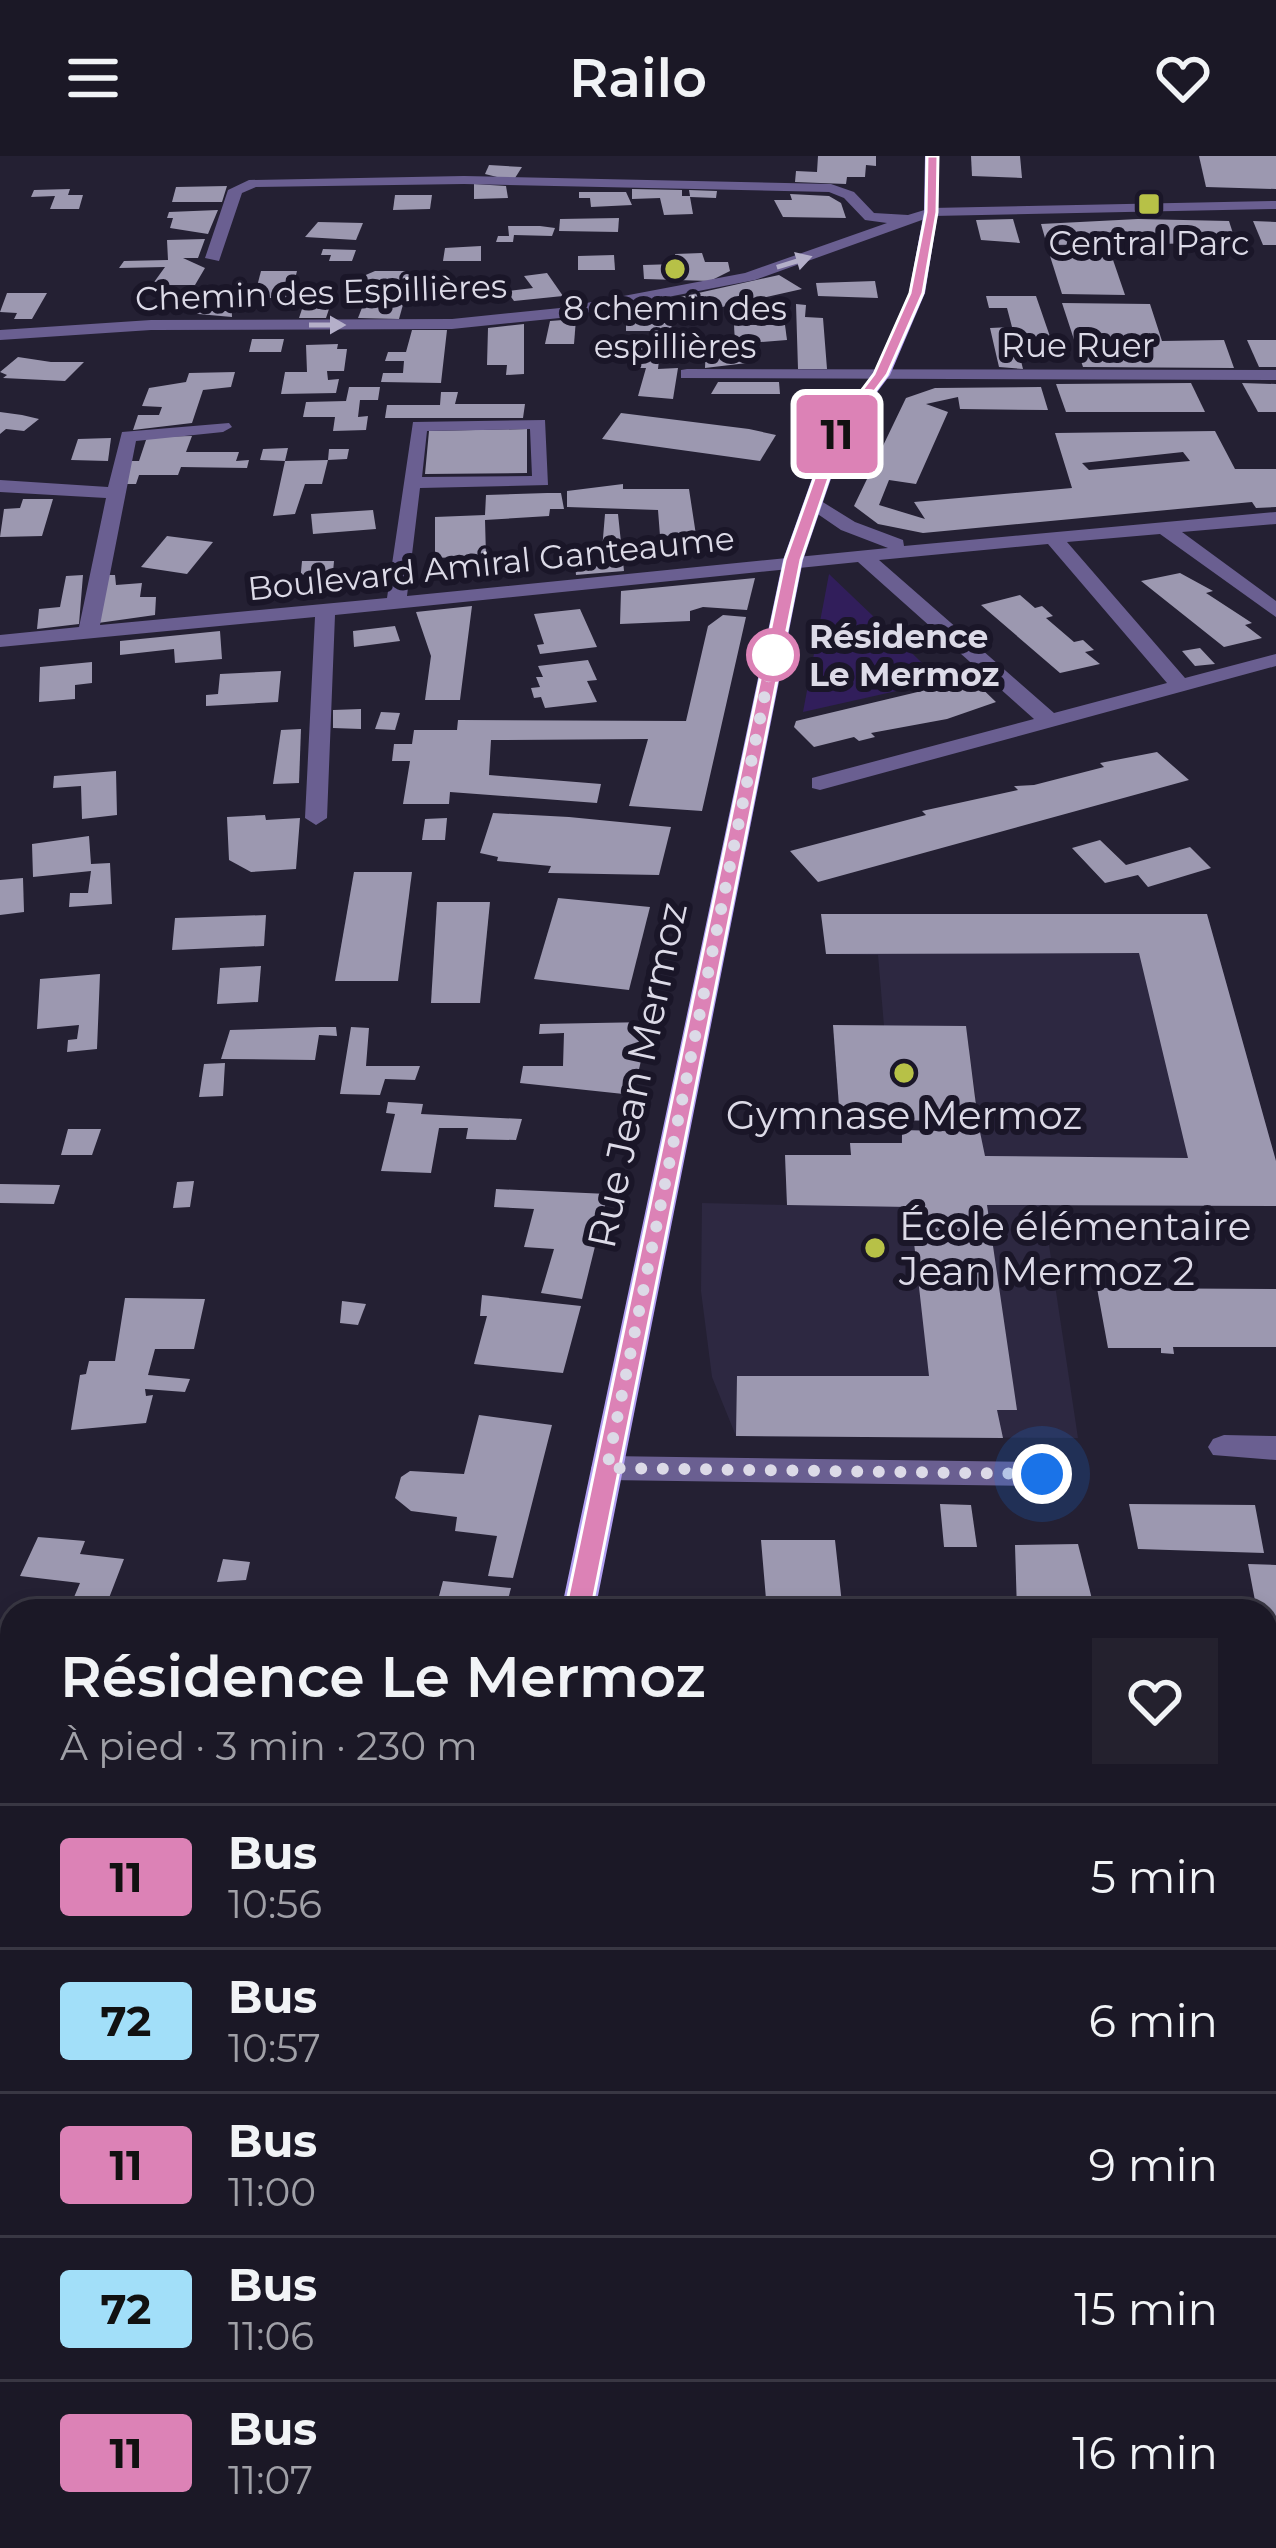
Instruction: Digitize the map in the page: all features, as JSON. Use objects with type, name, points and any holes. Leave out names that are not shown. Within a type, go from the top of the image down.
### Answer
[{"type":"main road","name":"Rue Jean Mermoz","points":[[580,1599],[793,560],[838,431],[880,375],[916,293],[932,212],[932,156]]},
{"type":"street","points":[[213,258],[235,190],[254,183],[464,180],[831,188],[849,195],[870,217],[906,219]]},
{"type":"street","name":"Chemin des Espillières","points":[[0,335],[151,325],[452,324],[617,306],[749,277],[932,212],[1276,205]]},
{"type":"street","name":"Rue Ruer","points":[[687,374],[1276,375]]},
{"type":"street","points":[[396,605],[419,426],[538,424],[541,481],[412,483]]},
{"type":"street","points":[[88,633],[128,436],[223,427]]},
{"type":"street","points":[[0,486],[116,493]]},
{"type":"street","points":[[813,502],[848,526],[914,549]]},
{"type":"street","name":"Boulevard Amiral Ganteaume","points":[[2,645],[859,553],[1276,518]]},
{"type":"street","points":[[1163,527],[1276,611]]},
{"type":"street","points":[[1052,537],[1181,686]]},
{"type":"street","points":[[859,553],[1050,721]]},
{"type":"street","points":[[316,818],[325,612]]},
{"type":"street","points":[[820,784],[1276,660]]},
{"type":"street","points":[[1224,1447],[1276,1448]]},
{"type":"street","points":[[607,1468],[1042,1474]]},
{"type":"shaded area","points":[[829,574],[941,681],[803,712]]},
{"type":"shaded area","points":[[821,914],[1207,914],[1276,1161],[1276,1206],[1043,1205],[1078,1438],[736,1436],[712,1377],[701,1291],[702,1203],[787,1205],[785,1155],[851,1155],[850,1143],[901,1143],[902,1130],[980,1131],[966,1027],[884,1026],[878,955],[826,954]]},
{"type":"building","points":[[818,156],[876,156],[876,166],[866,165],[865,177],[847,177],[846,184],[795,182],[796,171],[817,172]]},
{"type":"building","points":[[971,156],[1020,156],[1022,178],[972,176]]},
{"type":"building","points":[[1199,156],[1276,156],[1276,189],[1206,187]]},
{"type":"building","points":[[489,165],[522,167],[515,178],[501,178],[485,174]]},
{"type":"building","points":[[474,184],[506,186],[508,198],[474,199]]},
{"type":"building","points":[[227,186],[222,202],[172,202],[176,187]]},
{"type":"building","points":[[70,189],[68,195],[83,195],[79,209],[50,209],[55,196],[31,197],[34,190]]},
{"type":"building","points":[[632,189],[682,190],[682,196],[690,196],[689,190],[717,191],[716,198],[690,197],[693,214],[664,215],[660,198],[632,199]]},
{"type":"building","points":[[579,192],[626,192],[632,205],[591,207],[590,198],[579,198]]},
{"type":"building","points":[[790,194],[829,196],[841,203],[846,218],[783,217],[774,200],[792,200]]},
{"type":"building","points":[[395,195],[432,195],[430,209],[393,210]]},
{"type":"building","points":[[218,210],[208,234],[170,228],[173,218],[167,218],[169,212]]},
{"type":"building","points":[[619,218],[618,232],[559,231],[560,219]]},
{"type":"building","points":[[1013,219],[1020,243],[981,240],[976,220]]},
{"type":"building","points":[[1229,221],[1236,243],[1047,245],[1041,224]]},
{"type":"building","points":[[1253,221],[1276,222],[1276,245],[1263,245]]},
{"type":"building","points":[[318,222],[363,223],[356,240],[305,237]]},
{"type":"building","points":[[508,226],[555,228],[552,236],[514,235],[513,242],[496,242],[498,236],[509,236]]},
{"type":"building","points":[[205,239],[198,258],[183,258],[205,268],[195,285],[152,285],[165,267],[119,268],[124,261],[168,260],[167,240]]},
{"type":"building","points":[[481,246],[481,261],[443,261],[445,248]]},
{"type":"building","points":[[323,249],[356,250],[352,261],[329,261],[331,255],[321,255]]},
{"type":"building","name":"8 chemin des espillières","points":[[702,253],[705,262],[728,262],[730,271],[710,281],[644,279],[643,265],[676,264],[675,254]]},
{"type":"building","points":[[614,255],[615,270],[578,270],[578,256]]},
{"type":"building","points":[[1050,256],[1112,257],[1125,295],[1062,294]]},
{"type":"building","points":[[261,271],[297,271],[290,298],[254,298]]},
{"type":"building","points":[[375,271],[424,274],[419,286],[360,286],[361,277]]},
{"type":"building","points":[[547,273],[563,296],[514,301],[507,291],[533,288],[524,276]]},
{"type":"building","points":[[779,275],[802,289],[718,308],[708,300],[685,304],[676,298]]},
{"type":"building","points":[[875,281],[878,298],[818,296],[816,283]]},
{"type":"building","points":[[7,293],[47,293],[32,319],[14,319],[17,313],[0,312]]},
{"type":"building","points":[[986,296],[1036,296],[1057,357],[1021,361],[1023,369],[999,367],[990,328],[1012,327],[1007,308],[989,308]]},
{"type":"building","points":[[231,297],[232,317],[187,313],[197,303],[185,302],[193,298]]},
{"type":"building","points":[[305,300],[321,301],[317,309],[329,309],[326,318],[299,318]]},
{"type":"building","points":[[365,300],[404,301],[399,319],[358,318]]},
{"type":"building","points":[[1062,303],[1150,304],[1162,341],[1224,340],[1234,368],[1083,367]]},
{"type":"building","points":[[796,304],[806,305],[805,317],[823,318],[827,369],[798,369]]},
{"type":"building","points":[[626,313],[670,313],[672,331],[626,331]]},
{"type":"building","points":[[576,319],[574,344],[545,344],[550,321]]},
{"type":"building","points":[[524,324],[524,374],[506,375],[507,365],[487,365],[488,328]]},
{"type":"building","points":[[734,325],[785,325],[787,340],[735,344]]},
{"type":"building","points":[[412,330],[447,330],[441,383],[381,382],[383,373],[403,373],[404,361],[385,361],[388,352],[406,352]]},
{"type":"building","points":[[252,339],[284,339],[281,352],[249,352]]},
{"type":"building","points":[[1247,340],[1276,340],[1276,367],[1259,367]]},
{"type":"building","points":[[338,344],[337,349],[347,349],[344,371],[327,371],[328,380],[339,379],[336,393],[281,394],[285,372],[307,372],[306,345]]},
{"type":"building","points":[[706,344],[735,344],[747,354],[747,363],[705,368]]},
{"type":"building","points":[[676,346],[676,360],[659,360],[658,369],[678,368],[673,399],[638,396],[646,368],[629,368],[628,347]]},
{"type":"building","points":[[18,357],[84,362],[65,381],[3,378],[7,375],[0,372]]},
{"type":"building","points":[[235,372],[231,387],[203,390],[192,423],[133,430],[138,415],[159,415],[162,407],[142,406],[149,388],[186,382],[189,373]]},
{"type":"building","points":[[718,382],[779,382],[780,394],[711,394]]},
{"type":"building","points":[[1191,383],[1205,412],[1066,412],[1056,384]]},
{"type":"building","points":[[1242,383],[1276,384],[1276,412],[1258,412]]},
{"type":"building","points":[[349,387],[380,387],[378,400],[360,400],[358,417],[368,416],[366,430],[333,431],[335,417],[303,417],[306,402],[346,401]]},
{"type":"building","points":[[1041,387],[1048,410],[960,409],[958,397],[926,404],[948,412],[916,484],[889,480],[879,505],[925,519],[914,502],[1072,488],[1055,433],[1215,431],[1235,469],[1276,469],[1276,507],[1256,508],[1252,502],[923,533],[878,524],[854,506],[906,398],[935,388]],"holes":[[[1183,452],[1190,461],[1089,470],[1082,463]]]},
{"type":"building","points":[[441,392],[458,392],[455,404],[525,404],[523,418],[385,418],[387,405],[440,405]]},
{"type":"building","points":[[0,412],[39,419],[24,431],[6,429],[0,434]]},
{"type":"building","points":[[621,413],[776,435],[760,461],[602,439]]},
{"type":"building","points":[[527,429],[527,473],[425,474],[429,431]]},
{"type":"building","points":[[192,436],[186,452],[239,452],[236,461],[249,460],[247,468],[181,467],[178,475],[139,475],[136,484],[121,484],[126,461],[139,461],[147,437]]},
{"type":"building","points":[[111,438],[108,461],[71,460],[78,439]]},
{"type":"building","points":[[288,448],[285,461],[260,460],[263,449]]},
{"type":"building","points":[[329,449],[349,449],[347,459],[328,460]]},
{"type":"building","points":[[328,460],[322,484],[305,484],[295,514],[273,516],[285,461]]},
{"type":"building","points":[[623,484],[623,489],[689,489],[696,535],[660,536],[658,510],[567,507],[567,491]]},
{"type":"building","points":[[561,493],[564,509],[550,509],[549,516],[485,520],[486,556],[435,558],[435,517],[485,515],[486,495]]},
{"type":"building","points":[[23,499],[53,499],[42,536],[0,537],[4,509],[20,508]]},
{"type":"building","points":[[373,510],[376,529],[313,534],[311,514]]},
{"type":"building","points":[[605,514],[618,514],[624,571],[576,575],[575,564],[601,562]]},
{"type":"building","points":[[167,536],[213,542],[187,574],[141,567]]},
{"type":"building","points":[[302,561],[334,561],[331,593],[299,593]]},
{"type":"building","points":[[1180,573],[1213,591],[1206,593],[1252,623],[1245,625],[1262,638],[1224,647],[1141,581]]},
{"type":"building","points":[[83,575],[79,624],[37,629],[39,609],[60,607],[66,576]]},
{"type":"building","points":[[103,575],[115,575],[116,585],[142,583],[140,597],[156,597],[155,615],[98,623]]},
{"type":"building","points":[[755,578],[747,610],[703,607],[690,611],[690,621],[620,624],[621,591]]},
{"type":"building","points":[[1020,595],[1035,608],[1042,606],[1053,616],[1046,618],[1074,642],[1083,640],[1094,650],[1085,652],[1100,664],[1060,673],[981,605]]},
{"type":"building","points":[[472,606],[460,700],[425,700],[431,656],[416,612]]},
{"type":"building","points":[[580,609],[597,647],[540,654],[537,645],[544,644],[534,614]]},
{"type":"building","points":[[723,615],[746,617],[702,811],[629,806],[648,739],[491,740],[489,775],[601,784],[597,803],[450,792],[449,804],[403,804],[410,761],[392,761],[394,744],[412,744],[414,730],[457,730],[458,720],[686,721],[708,626]]},
{"type":"building","points":[[395,626],[400,641],[354,647],[353,631]]},
{"type":"building","points":[[220,631],[222,659],[175,663],[174,649],[120,655],[120,641]]},
{"type":"building","points":[[1200,648],[1215,664],[1195,666],[1182,651]]},
{"type":"building","points":[[588,660],[597,680],[587,681],[597,702],[545,708],[541,697],[534,698],[531,688],[540,687],[536,677],[543,677],[538,666]]},
{"type":"building","points":[[92,662],[92,683],[75,685],[75,699],[39,702],[40,667]]},
{"type":"building","points":[[281,671],[278,702],[206,706],[206,695],[218,694],[220,674]]},
{"type":"building","points":[[972,679],[996,702],[947,719],[871,733],[875,737],[859,741],[854,737],[814,747],[794,727],[796,721]]},
{"type":"building","points":[[361,709],[361,729],[333,728],[333,710]]},
{"type":"building","points":[[381,712],[400,713],[395,730],[375,729]]},
{"type":"building","points":[[301,729],[299,783],[273,784],[281,730]]},
{"type":"building","points":[[1157,752],[1189,780],[818,882],[790,851],[926,815],[922,811],[1018,790],[1014,786],[1034,785],[1104,767],[1100,763]]},
{"type":"building","points":[[116,771],[117,815],[82,819],[81,786],[53,788],[54,776]]},
{"type":"building","points":[[493,813],[671,827],[659,875],[548,873],[551,866],[497,861],[498,857],[480,853]]},
{"type":"building","points":[[265,815],[266,820],[300,818],[296,869],[251,872],[229,860],[227,817]]},
{"type":"building","points":[[447,818],[445,840],[422,840],[425,819]]},
{"type":"building","points":[[89,836],[91,864],[110,863],[112,904],[69,907],[70,893],[88,893],[91,871],[33,877],[32,844]]},
{"type":"building","points":[[1100,840],[1126,865],[1190,847],[1211,868],[1148,887],[1138,875],[1105,883],[1072,848]]},
{"type":"building","points":[[354,872],[412,872],[398,981],[335,981]]},
{"type":"building","points":[[23,878],[24,912],[0,915],[0,880]]},
{"type":"building","points":[[558,898],[650,907],[629,990],[534,979]]},
{"type":"building","points":[[437,902],[490,902],[480,1003],[431,1003]]},
{"type":"building","points":[[821,914],[1207,914],[1276,1161],[1276,1206],[987,1205],[1017,1410],[997,1410],[1003,1438],[736,1436],[737,1376],[929,1376],[910,1207],[787,1205],[785,1155],[851,1155],[850,1143],[902,1143],[902,1130],[980,1132],[985,1156],[1188,1158],[1139,953],[826,954]]},
{"type":"building","points":[[266,915],[264,946],[172,950],[175,918]]},
{"type":"building","points":[[261,966],[258,1002],[217,1004],[220,968]]},
{"type":"building","points":[[100,974],[97,1049],[67,1052],[68,1040],[77,1039],[79,1025],[37,1029],[40,979]]},
{"type":"building","points":[[650,1022],[633,1095],[520,1083],[523,1066],[563,1066],[564,1033],[539,1034],[540,1024]]},
{"type":"building","name":"Gymnase Mermoz","points":[[833,1025],[966,1026],[978,1121],[840,1120]]},
{"type":"building","points":[[336,1027],[337,1036],[319,1035],[315,1060],[221,1059],[230,1030]]},
{"type":"building","points":[[351,1027],[369,1028],[366,1066],[420,1066],[415,1080],[385,1079],[380,1095],[340,1094]]},
{"type":"building","points":[[225,1063],[223,1096],[199,1097],[204,1064]]},
{"type":"building","points":[[388,1102],[423,1104],[421,1114],[522,1119],[516,1140],[466,1139],[468,1128],[439,1128],[431,1173],[381,1171],[395,1114],[386,1113]]},
{"type":"building","points":[[68,1129],[101,1129],[92,1155],[61,1155]]},
{"type":"building","points":[[194,1181],[190,1207],[173,1208],[177,1182]]},
{"type":"building","points":[[0,1184],[60,1185],[54,1204],[0,1203]]},
{"type":"building","points":[[496,1189],[608,1194],[582,1299],[541,1293],[554,1249],[524,1247],[534,1209],[494,1207]]},
{"type":"building","points":[[1097,1288],[1276,1289],[1276,1347],[1173,1347],[1174,1354],[1161,1353],[1161,1348],[1108,1348]]},
{"type":"building","points":[[482,1295],[581,1306],[563,1373],[474,1364],[487,1316],[480,1316]]},
{"type":"building","points":[[125,1298],[205,1299],[194,1349],[155,1349],[148,1375],[190,1379],[185,1392],[145,1389],[146,1396],[153,1395],[146,1423],[71,1430],[80,1375],[86,1374],[89,1361],[115,1361]]},
{"type":"building","points":[[342,1301],[366,1304],[358,1325],[340,1323]]},
{"type":"building","points":[[479,1415],[552,1425],[513,1578],[488,1576],[497,1536],[455,1531],[457,1517],[411,1511],[395,1498],[401,1477],[410,1471],[464,1474]]},
{"type":"building","points":[[940,1504],[971,1505],[977,1547],[944,1547]]},
{"type":"building","points":[[1129,1504],[1255,1505],[1264,1553],[1138,1549]]},
{"type":"building","points":[[38,1537],[85,1541],[80,1554],[124,1559],[109,1599],[73,1599],[80,1583],[20,1576]]},
{"type":"building","points":[[761,1540],[835,1540],[841,1599],[766,1599]]},
{"type":"building","points":[[1078,1544],[1092,1599],[1017,1599],[1015,1545]]},
{"type":"building","points":[[223,1559],[250,1562],[246,1580],[217,1582]]},
{"type":"building","points":[[1248,1564],[1276,1565],[1276,1599],[1255,1599]]},
{"type":"building","points":[[443,1581],[511,1588],[508,1599],[438,1599]]},
{"type":"bus line","name":"11","points":[[580,1599],[793,560],[838,431],[880,375],[916,293],[932,212],[932,156]]},
{"type":"place","name":"Central Parc","points":[[1149,204]]},
{"type":"place","name":"8 chemin des espillières","points":[[675,269]]},
{"type":"place","name":"Résidence Le Mermoz","points":[[773,655]]},
{"type":"place","name":"Gymnase Mermoz","points":[[904,1073]]},
{"type":"place","name":"École élémentaire Jean Mermoz 2","points":[[875,1248]]},
{"type":"route","points":[[773,655],[607,1468],[1042,1474]]}]
